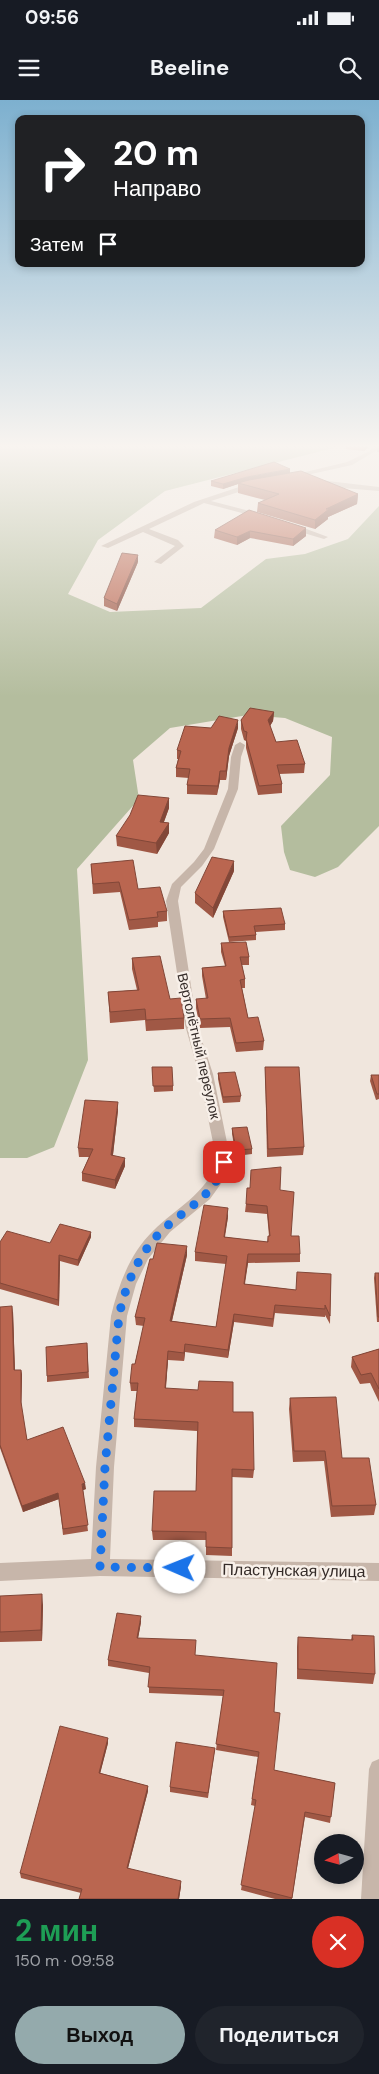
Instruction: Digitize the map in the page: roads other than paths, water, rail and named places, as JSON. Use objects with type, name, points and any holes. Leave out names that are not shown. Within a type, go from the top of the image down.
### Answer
[{"type":"street","points":[[299,529],[324,537]]},
{"type":"street","points":[[105,546],[145,530],[175,542],[180,546],[158,562]]},
{"type":"street","name":"Вертолётный переулок","points":[[100,1567],[105,1467],[119,1316],[124,1292],[136,1264],[157,1236],[192,1207],[213,1186],[221,1174],[224,1162],[206,1074],[186,999],[172,901],[176,886],[198,864],[209,849],[233,790],[236,757],[240,745]]},
{"type":"street","name":"Пластунская улица","points":[[0,1572],[100,1567],[379,1572]]},
{"type":"street","points":[[372,1899],[379,1770]]}]
